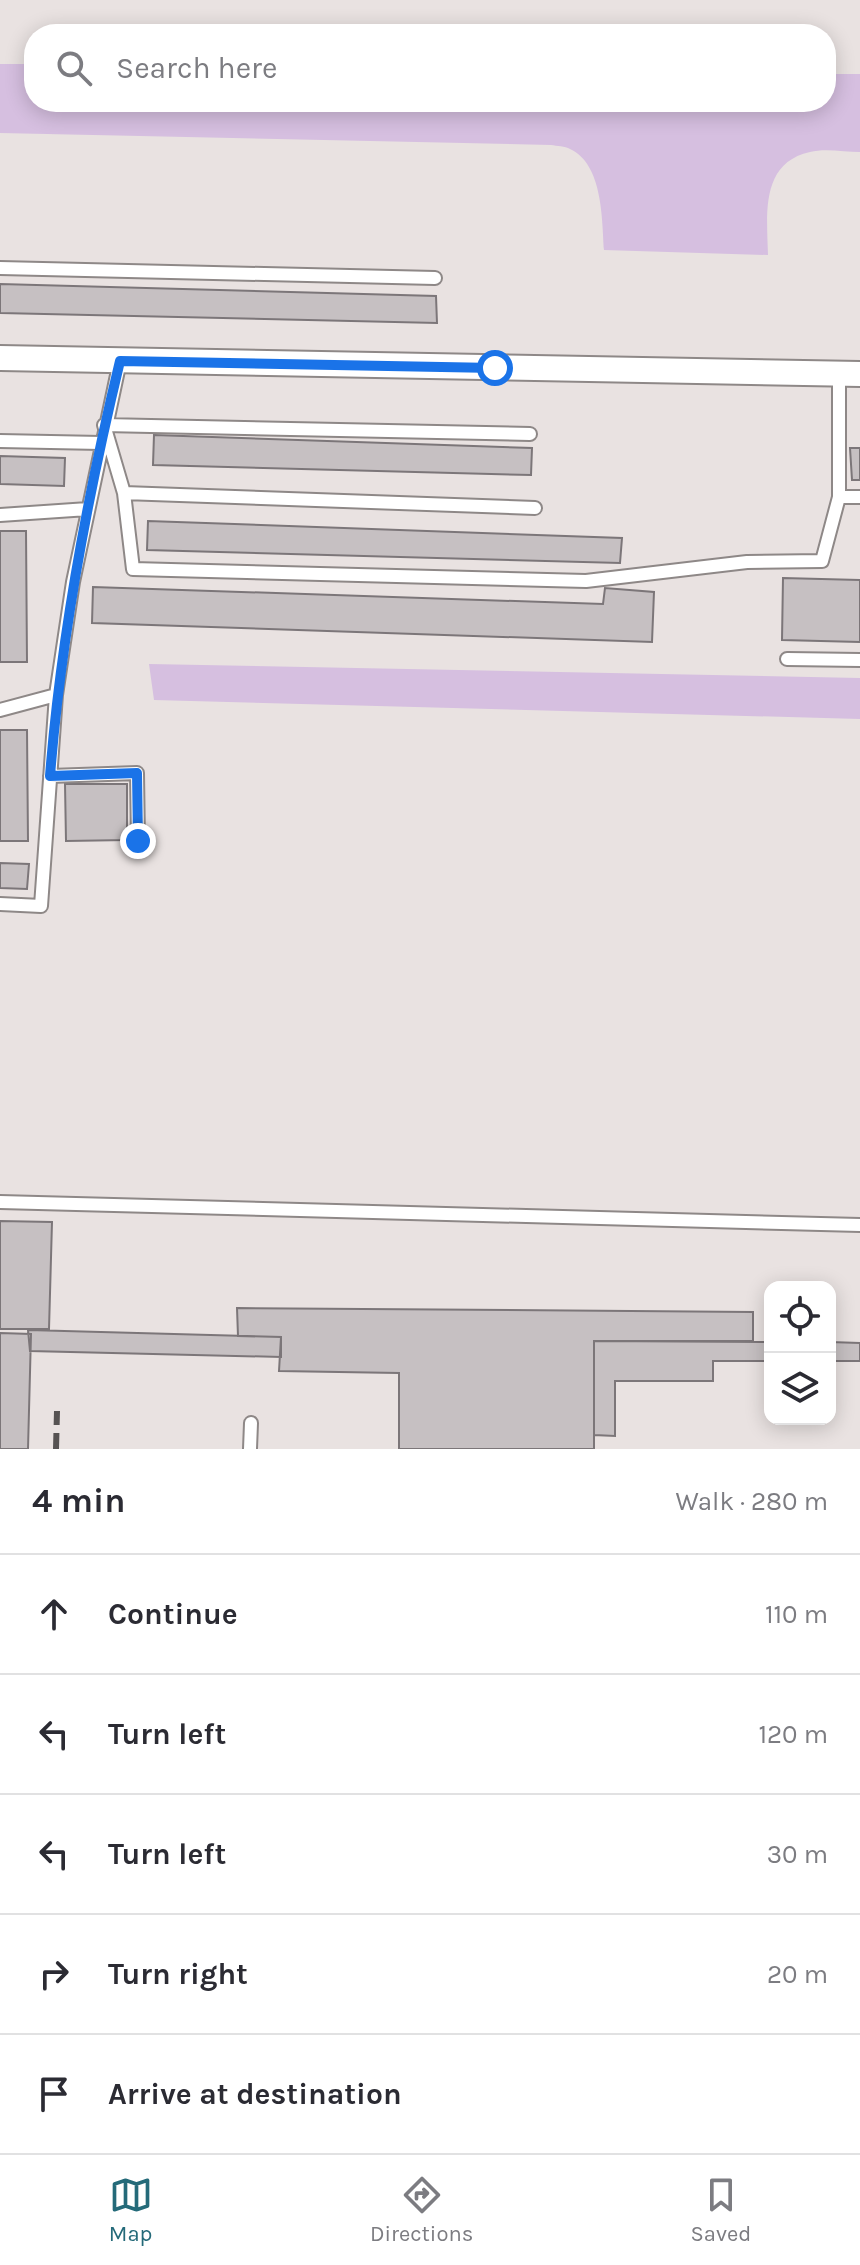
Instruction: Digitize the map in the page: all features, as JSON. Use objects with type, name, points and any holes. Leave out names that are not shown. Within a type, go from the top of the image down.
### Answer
[{"type":"street","points":[[0,358],[850,374]]},
{"type":"lane","points":[[0,268],[435,278]]},
{"type":"lane","points":[[0,904],[41,906],[56,695],[73,582],[120,361]]},
{"type":"lane","points":[[104,425],[124,493],[133,569],[586,581],[747,562],[822,561],[839,497],[850,374]]},
{"type":"lane","points":[[104,425],[530,434]]},
{"type":"lane","points":[[0,441],[101,443]]},
{"type":"lane","points":[[124,493],[535,508]]},
{"type":"lane","points":[[839,497],[860,497]]},
{"type":"lane","points":[[0,515],[88,509]]},
{"type":"lane","points":[[787,659],[860,660]]},
{"type":"lane","points":[[0,710],[56,695]]},
{"type":"lane","points":[[50,776],[137,773],[138,841]]},
{"type":"lane","points":[[0,1202],[860,1225]]},
{"type":"lane","points":[[250,1449],[251,1423]]},
{"type":"shaded area","points":[[0,64],[24,64],[24,112],[836,112],[836,74],[860,74],[860,152],[810,152],[782,167],[770,193],[768,255],[604,250],[595,180],[581,156],[566,147],[0,133]]},
{"type":"shaded area","points":[[149,664],[860,678],[860,719],[154,700]]},
{"type":"building","points":[[0,284],[436,296],[437,323],[0,313]]},
{"type":"building","points":[[154,435],[532,448],[531,475],[153,465]]},
{"type":"building","points":[[850,448],[860,448],[860,480],[852,480]]},
{"type":"building","points":[[0,456],[65,458],[64,486],[0,484]]},
{"type":"building","points":[[148,521],[622,538],[620,563],[147,550]]},
{"type":"building","points":[[0,531],[26,531],[27,662],[0,662]]},
{"type":"building","points":[[783,578],[860,580],[860,642],[782,640]]},
{"type":"building","points":[[93,587],[603,604],[605,588],[654,592],[652,642],[92,623]]},
{"type":"building","points":[[0,730],[27,730],[28,841],[0,841]]},
{"type":"building","points":[[65,784],[127,784],[127,840],[66,841]]},
{"type":"building","points":[[0,863],[29,864],[27,889],[0,888]]},
{"type":"building","points":[[0,1221],[52,1222],[49,1329],[0,1329]]},
{"type":"building","points":[[237,1308],[753,1312],[753,1341],[594,1341],[594,1449],[399,1449],[399,1373],[279,1371],[281,1337],[238,1336]]},
{"type":"building","points":[[28,1330],[281,1337],[281,1357],[30,1351]]},
{"type":"building","points":[[0,1333],[31,1334],[28,1449],[0,1449]]},
{"type":"building","points":[[594,1341],[764,1342],[764,1361],[713,1361],[713,1381],[615,1381],[615,1436],[594,1435]]},
{"type":"building","points":[[836,1342],[860,1343],[860,1361],[836,1361]]},
{"type":"railway","points":[[56,1449],[57,1411]]},
{"type":"route","points":[[138,841],[137,773],[50,776],[56,695],[73,582],[120,361],[495,368]]}]
